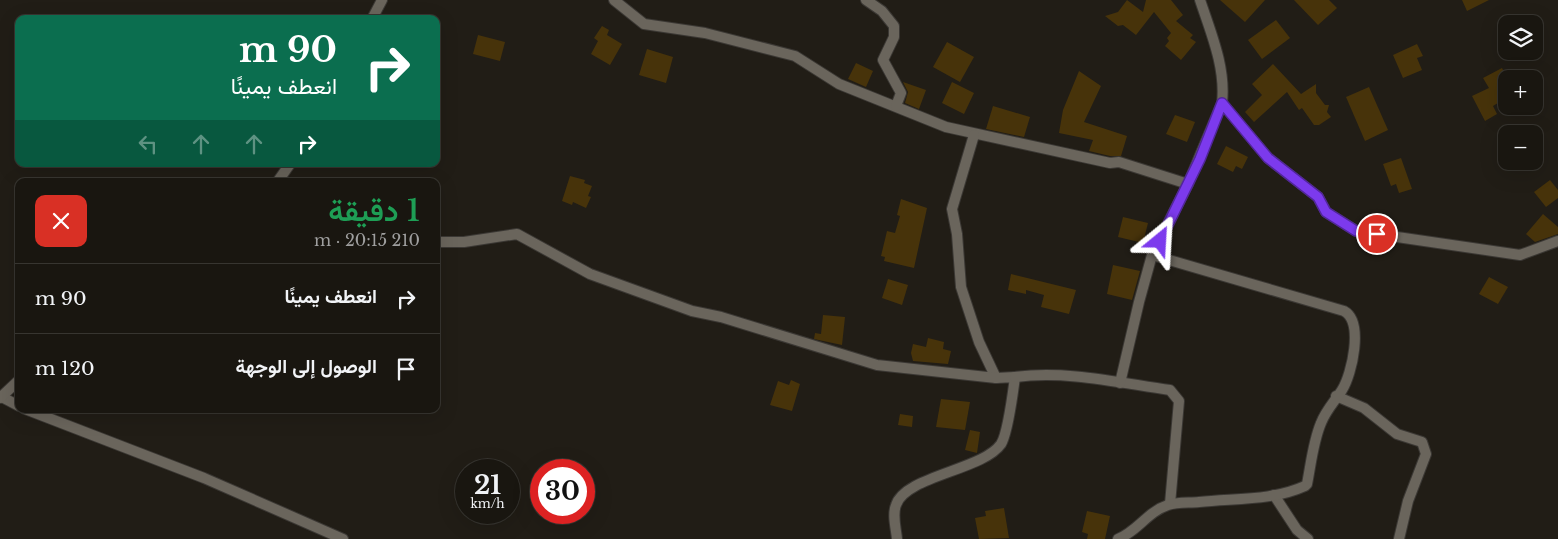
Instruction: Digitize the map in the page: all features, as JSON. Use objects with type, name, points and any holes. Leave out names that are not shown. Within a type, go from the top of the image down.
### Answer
[{"type":"street","points":[[374,15],[382,0]]},
{"type":"street","points":[[614,0],[644,24],[705,33],[795,56],[839,84],[946,127],[974,135],[1110,163],[1119,162],[1188,184]]},
{"type":"street","points":[[866,0],[882,11],[894,26],[894,37],[884,60],[901,92],[896,106]]},
{"type":"street","points":[[1120,383],[1152,256],[1188,184],[1222,103],[1223,77],[1200,0]]},
{"type":"street","points":[[1222,103],[1268,158],[1318,197],[1326,212],[1356,231],[1494,249],[1520,255],[1558,241]]},
{"type":"street","points":[[974,135],[952,210],[957,234],[961,287],[979,342],[996,378]]},
{"type":"street","points":[[280,178],[288,167]]},
{"type":"street","points":[[440,242],[459,243],[517,234],[582,270],[692,311],[721,317],[877,365],[996,378],[1046,374],[1170,390],[1179,401],[1170,504]]},
{"type":"street","points":[[1118,539],[1134,531],[1155,510],[1170,504],[1274,495],[1301,488],[1307,484],[1321,422],[1344,385],[1356,340],[1354,324],[1347,313],[1310,300],[1152,256]]},
{"type":"street","points":[[897,539],[895,508],[901,495],[921,484],[991,453],[1001,444],[1016,377]]},
{"type":"street","points":[[15,384],[0,397],[15,404]]},
{"type":"street","points":[[1336,396],[1364,408],[1394,432],[1422,442],[1425,446],[1426,454],[1408,501],[1399,539]]},
{"type":"street","points":[[35,413],[204,478],[343,539]]},
{"type":"street","points":[[1274,495],[1297,530],[1308,539]]},
{"type":"building","points":[[1127,0],[1143,12],[1146,0],[1171,0],[1183,15],[1176,21],[1193,35],[1190,38],[1196,42],[1181,60],[1165,46],[1169,41],[1167,38],[1171,33],[1154,12],[1136,35],[1123,25],[1118,26],[1105,16],[1118,12]]},
{"type":"building","points":[[1220,0],[1265,0],[1245,22]]},
{"type":"building","points":[[1294,0],[1329,0],[1337,8],[1318,25]]},
{"type":"building","points":[[1462,0],[1489,0],[1467,11]]},
{"type":"building","points":[[1276,20],[1290,38],[1262,59],[1248,40]]},
{"type":"building","points":[[602,26],[609,30],[607,35],[622,44],[610,65],[591,54],[598,41],[594,38]]},
{"type":"building","points":[[478,35],[505,42],[500,61],[473,54]]},
{"type":"building","points":[[947,42],[974,57],[960,82],[933,67]]},
{"type":"building","points":[[1417,44],[1423,56],[1417,58],[1422,70],[1403,78],[1393,55]]},
{"type":"building","points":[[647,49],[673,57],[666,83],[639,75]]},
{"type":"building","points":[[856,63],[873,71],[866,87],[848,79]]},
{"type":"building","points":[[1273,64],[1301,94],[1316,84],[1316,93],[1325,105],[1329,105],[1327,112],[1331,117],[1319,125],[1314,125],[1302,108],[1299,110],[1287,92],[1254,122],[1245,112],[1262,95],[1252,84]]},
{"type":"building","points":[[1498,70],[1498,103],[1493,106],[1497,114],[1485,121],[1472,96],[1489,88],[1483,78]]},
{"type":"building","points":[[1079,71],[1101,86],[1084,122],[1127,136],[1121,156],[1110,156],[1089,151],[1093,140],[1059,133],[1063,110]]},
{"type":"building","points":[[903,82],[926,90],[919,109],[905,103],[908,92]]},
{"type":"building","points":[[952,82],[974,93],[964,114],[942,103]]},
{"type":"building","points":[[1369,87],[1388,130],[1365,141],[1346,97]]},
{"type":"building","points":[[993,106],[1030,117],[1024,137],[986,129]]},
{"type":"building","points":[[1175,115],[1195,122],[1187,142],[1166,134]]},
{"type":"building","points":[[1226,146],[1248,157],[1242,169],[1236,166],[1233,172],[1217,164]]},
{"type":"building","points":[[1401,158],[1412,189],[1399,193],[1396,184],[1391,186],[1383,164]]},
{"type":"building","points":[[570,176],[585,180],[584,183],[592,186],[588,196],[591,197],[586,208],[573,202],[572,205],[562,201]]},
{"type":"building","points":[[1550,180],[1558,190],[1558,198],[1546,207],[1534,192]]},
{"type":"building","points":[[901,199],[927,208],[914,268],[884,261],[885,257],[881,256],[887,231],[895,233],[900,216],[897,215]]},
{"type":"building","points":[[1543,214],[1558,227],[1558,234],[1535,242],[1526,234]]},
{"type":"building","points":[[1123,217],[1148,223],[1143,243],[1118,237]]},
{"type":"building","points":[[1113,265],[1140,271],[1132,300],[1107,294]]},
{"type":"building","points":[[1011,274],[1076,290],[1069,314],[1041,307],[1044,295],[1026,290],[1026,294],[1008,290]]},
{"type":"building","points":[[1489,277],[1508,287],[1498,304],[1479,294]]},
{"type":"building","points":[[888,279],[908,285],[902,305],[882,298]]},
{"type":"building","points":[[823,315],[845,317],[842,345],[814,339],[815,333],[821,334]]},
{"type":"building","points":[[928,338],[944,342],[943,349],[951,351],[948,364],[913,361],[911,353],[913,344],[926,347]]},
{"type":"building","points":[[791,380],[800,384],[792,411],[770,405],[778,381],[789,385]]},
{"type":"building","points":[[941,399],[970,402],[965,430],[936,427]]},
{"type":"building","points":[[900,414],[913,416],[912,427],[898,425]]},
{"type":"building","points":[[970,430],[980,432],[977,453],[965,450]]},
{"type":"building","points":[[1004,508],[1009,538],[979,539],[975,518],[986,516],[985,511]]},
{"type":"building","points":[[1087,511],[1110,516],[1105,539],[1087,539],[1088,534],[1082,532]]},
{"type":"route","points":[[1160,241],[1200,159],[1222,103],[1268,158],[1318,197],[1326,212],[1356,231],[1377,234]]}]
